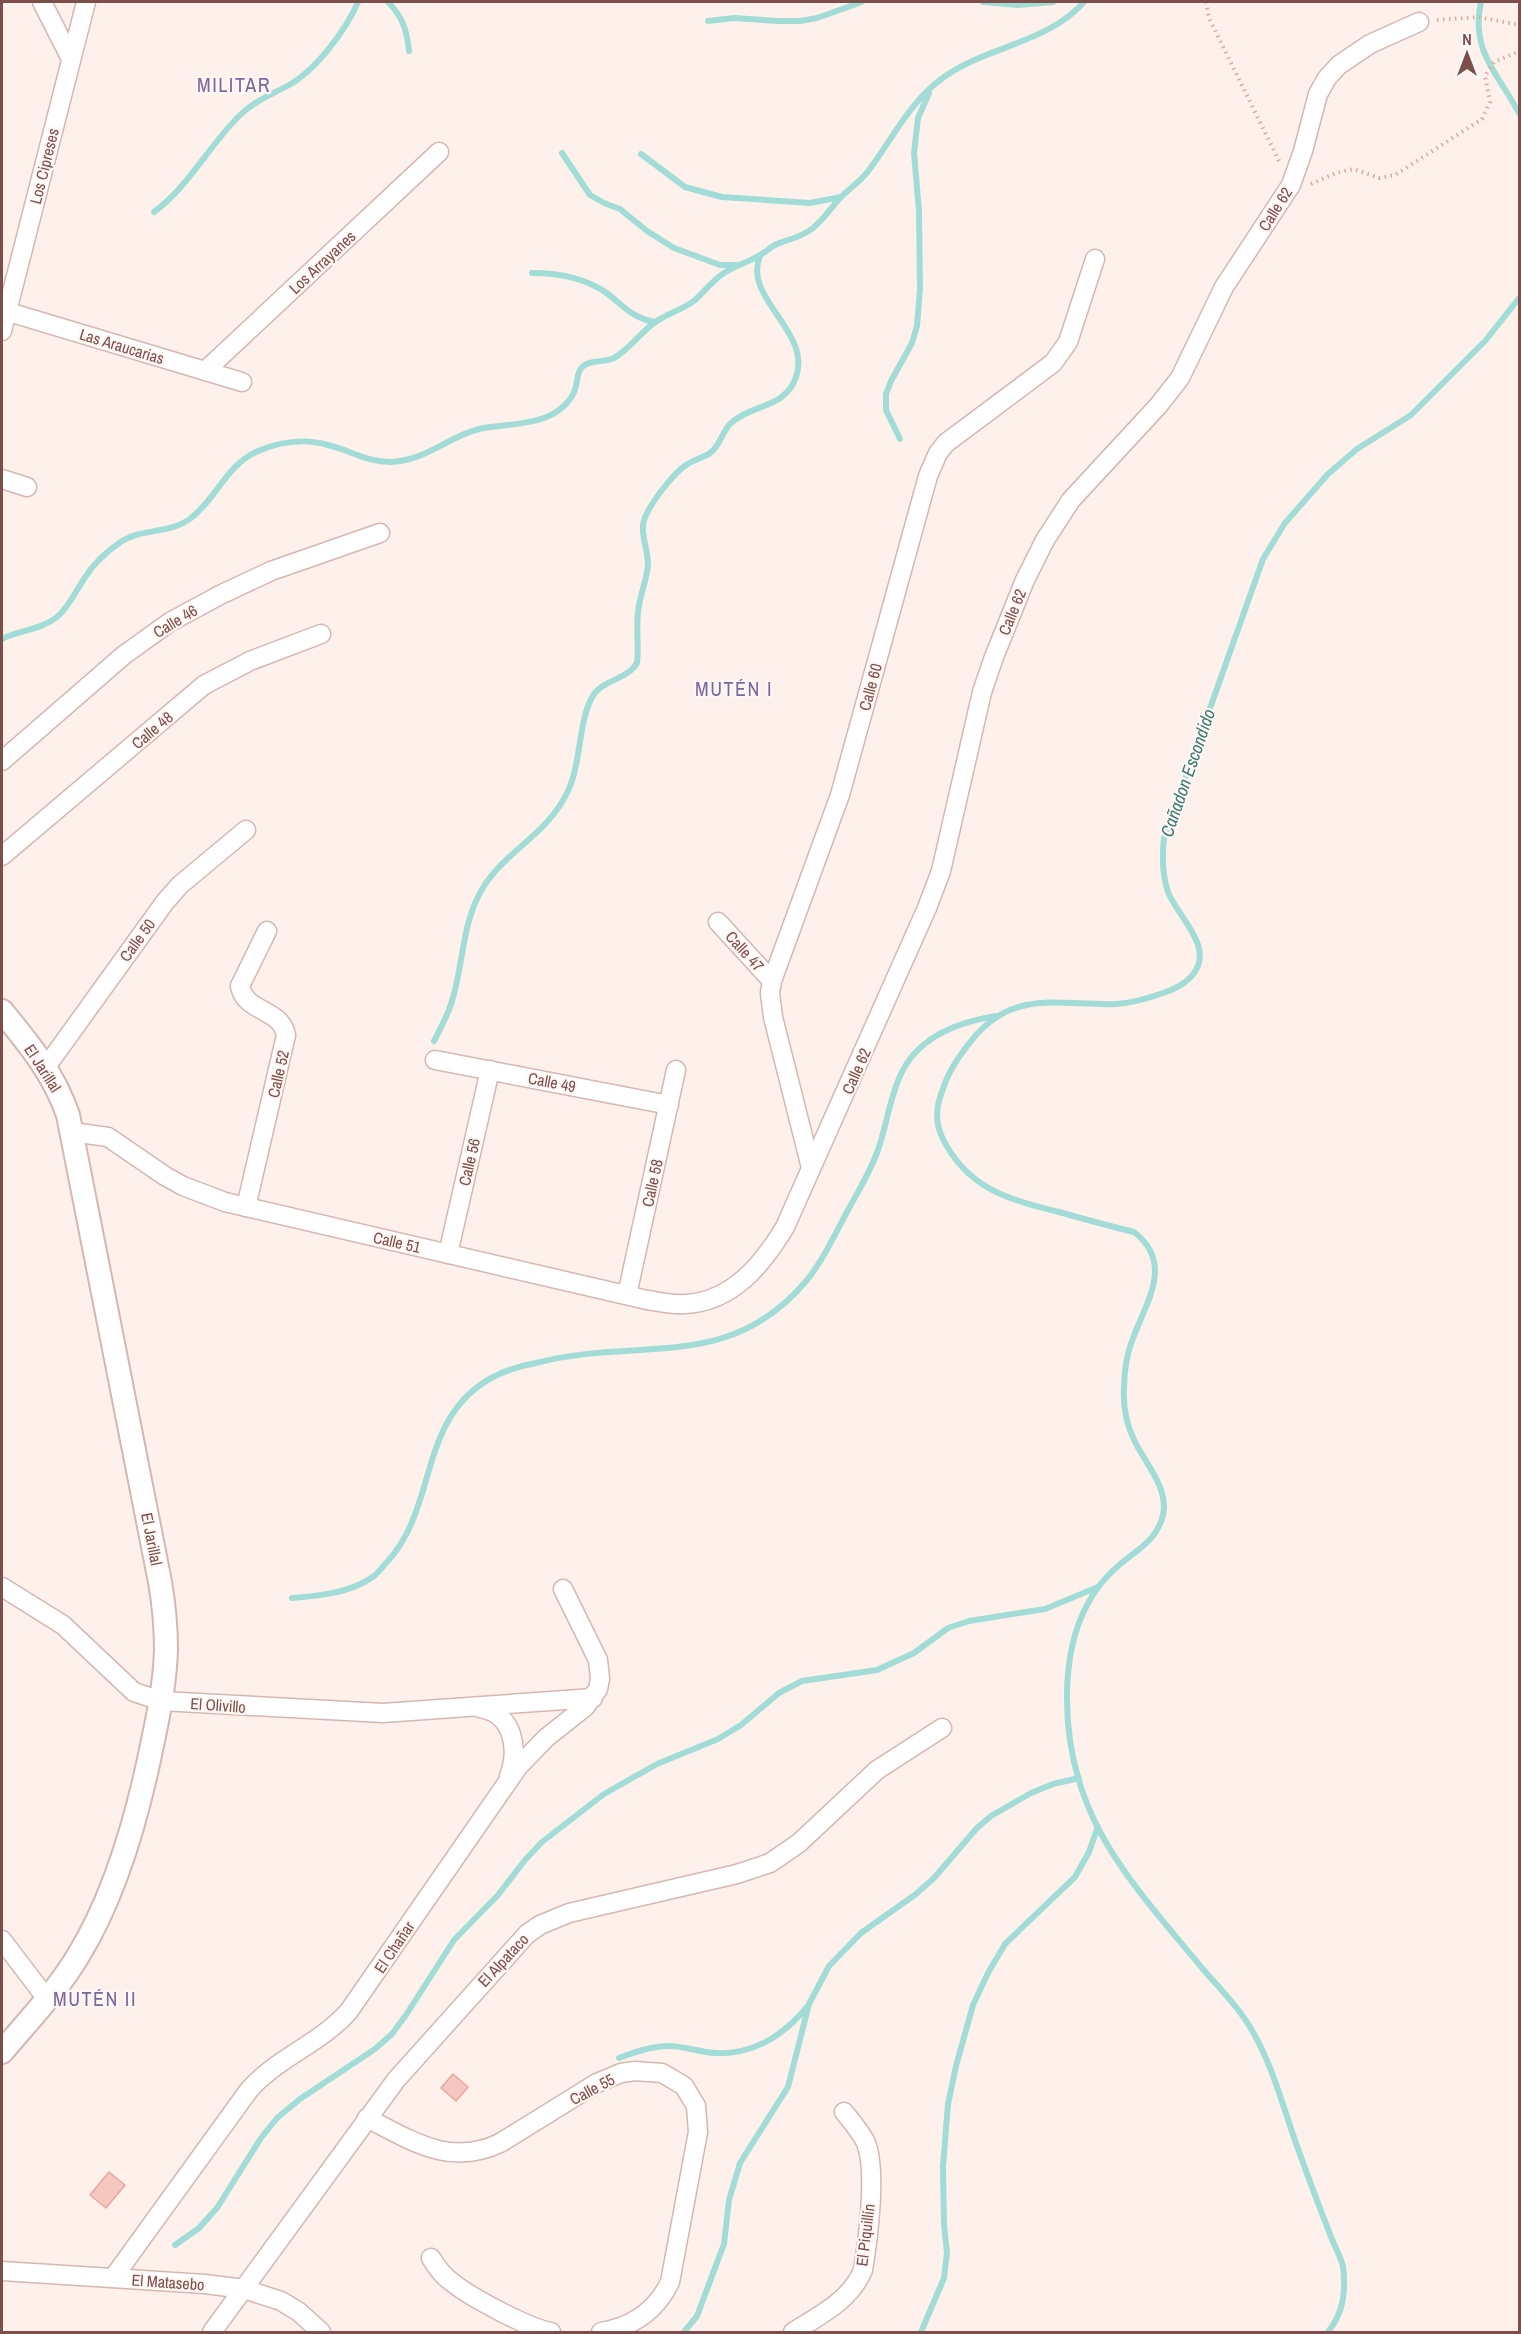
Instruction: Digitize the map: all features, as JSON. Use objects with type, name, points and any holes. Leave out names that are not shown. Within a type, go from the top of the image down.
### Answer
[{"type":"street","points":[[42,2],[71,59]]},
{"type":"street","name":"Los Cipreses","points":[[2,331],[4,310],[86,2]]},
{"type":"street","name":"Calle 62","points":[[735,1287],[763,1261],[785,1227],[913,943],[941,871],[982,693],[994,657],[1034,560],[1071,500],[1170,393],[1189,361],[1213,304],[1291,185],[1304,151],[1318,94],[1327,78],[1339,65],[1370,44],[1419,22]]},
{"type":"street","name":"Los Arrayanes","points":[[205,371],[439,152]]},
{"type":"street","name":"Calle 60","points":[[811,1168],[773,1017],[770,993],[772,981],[840,795],[932,464],[946,443],[1044,372],[1062,353],[1073,328],[1095,260]]},
{"type":"street","name":"Las Araucarias","points":[[4,310],[242,382]]},
{"type":"street","points":[[2,479],[27,486]]},
{"type":"street","name":"Calle 46","points":[[2,761],[124,655],[170,622],[271,571],[380,533]]},
{"type":"street","name":"Calle 48","points":[[2,856],[204,686],[241,665],[321,634]]},
{"type":"street","name":"Calle 50","points":[[46,1067],[173,893],[246,830]]},
{"type":"street","name":"Calle 47","points":[[718,922],[772,981]]},
{"type":"street","name":"Calle 52","points":[[246,1207],[286,1035],[280,1021],[249,1003],[241,992],[242,980],[267,931]]},
{"type":"street","name":"El Jarillal","points":[[2,1011],[46,1067],[62,1098],[72,1132],[160,1582],[166,1627],[161,1701],[137,1808],[117,1871],[90,1935],[78,1956],[47,1999],[2,2052]]},
{"type":"street","name":"Calle 49","points":[[435,1060],[669,1105]]},
{"type":"street","name":"Calle 56","points":[[448,1254],[490,1070]]},
{"type":"street","name":"Calle 58","points":[[627,1295],[676,1070]]},
{"type":"street","name":"Calle 51","points":[[72,1132],[108,1137],[183,1186],[225,1202],[246,1207],[665,1303],[702,1302],[735,1287]]},
{"type":"street","name":"El Olivillo","points":[[2,1587],[63,1625],[134,1692],[161,1701],[363,1713],[473,1708],[593,1698]]},
{"type":"street","points":[[563,1589],[598,1660],[600,1679],[593,1698]]},
{"type":"street","name":"El Chañar","points":[[113,2278],[258,2079],[279,2062],[327,2034],[350,2011],[506,1784],[531,1752],[593,1698]]},
{"type":"street","name":"El Olivillo","points":[[473,1708],[494,1712],[501,1717],[511,1732],[514,1761],[506,1784]]},
{"type":"street","name":"El Alpataco","points":[[212,2332],[367,2118],[410,2063],[515,1946],[540,1925],[569,1913],[737,1874],[770,1863],[799,1843],[877,1770],[942,1728]]},
{"type":"street","points":[[2,1940],[47,1999]]},
{"type":"street","name":"Calle 55","points":[[367,2118],[425,2147],[454,2153],[471,2153],[486,2150],[500,2143],[597,2083],[621,2073],[635,2071],[662,2073],[684,2086],[696,2106],[698,2133],[670,2283],[664,2295],[642,2317],[628,2325],[601,2332]]},
{"type":"street","name":"El Piquillín","points":[[793,2332],[850,2293],[858,2283],[863,2270],[871,2182],[869,2155],[859,2132],[844,2112]]},
{"type":"street","points":[[431,2258],[444,2276],[462,2289],[529,2325],[551,2332]]},
{"type":"street","name":"El Matasebo","points":[[2,2271],[205,2284],[244,2289],[281,2301],[299,2312],[321,2332]]},
{"type":"path","points":[[1206,2],[1209,18],[1291,185],[1311,184],[1336,173],[1354,169],[1379,178],[1395,175],[1482,119],[1490,102],[1485,76],[1494,62],[1520,51]]},
{"type":"path","points":[[1419,22],[1478,17],[1520,25]]},
{"type":"building","points":[[453,2074],[468,2087],[456,2101],[441,2088]]},
{"type":"building","points":[[109,2172],[125,2185],[106,2208],[90,2195]]},
{"type":"waterway","points":[[154,212],[178,190],[239,116],[257,102],[289,85],[320,60],[346,25],[358,2]]},
{"type":"waterway","points":[[388,2],[403,24],[409,51]]},
{"type":"waterway","points":[[708,21],[734,18],[800,21],[817,18],[862,2]]},
{"type":"waterway","points":[[983,2],[1018,5],[1053,2]]},
{"type":"waterway","points":[[2,639],[44,625],[57,617],[92,568],[111,549],[130,537],[175,527],[191,518],[229,474],[256,452],[291,442],[310,442],[336,447],[383,462],[392,462],[416,457],[479,429],[528,422],[554,413],[572,397],[578,373],[582,367],[589,363],[614,358],[625,351],[654,323],[695,300],[724,273],[775,245],[800,236],[813,228],[866,174],[921,97],[944,77],[979,58],[1053,27],[1084,2]]},
{"type":"waterway","name":"Cañadon Escondido","points":[[1481,2],[1479,20],[1483,49],[1488,62],[1520,115]]},
{"type":"waterway","points":[[900,439],[886,410],[886,394],[912,343],[917,326],[920,289],[919,211],[914,153],[918,118],[929,93]]},
{"type":"waterway","points":[[562,153],[590,195],[620,209],[647,231],[674,248],[720,265],[736,265]]},
{"type":"waterway","points":[[641,154],[685,187],[722,197],[810,203],[841,197]]},
{"type":"waterway","points":[[434,1041],[451,1004],[471,914],[484,886],[493,873],[539,830],[560,806],[576,767],[582,727],[594,694],[604,685],[628,673],[637,663],[637,619],[648,564],[643,527],[649,509],[681,469],[714,450],[731,423],[748,412],[776,401],[791,387],[796,377],[798,360],[795,345],[760,286],[757,271],[760,256]]},
{"type":"waterway","points":[[532,273],[562,275],[581,280],[608,294],[635,315],[655,322]]},
{"type":"waterway","points":[[1328,2332],[1338,2317],[1343,2301],[1343,2266],[1312,2188],[1265,2055],[1239,2011],[1150,1905],[1106,1843],[1077,1775],[1069,1736],[1068,1674],[1079,1623],[1105,1579],[1151,1538],[1163,1515],[1163,1495],[1132,1434],[1126,1415],[1124,1395],[1125,1369],[1129,1350],[1154,1283],[1153,1256],[1146,1244],[1134,1232],[1023,1202],[991,1189],[977,1180],[952,1155],[939,1129],[937,1114],[945,1084],[960,1055],[976,1035],[1008,1011],[1042,1003],[1116,1004],[1133,1002],[1175,988],[1194,973],[1199,963],[1200,952],[1192,931],[1168,892],[1163,865],[1164,838],[1263,559],[1285,523],[1328,474],[1357,449],[1411,415],[1485,341],[1520,297]]},
{"type":"waterway","points":[[292,1598],[324,1595],[345,1590],[365,1582],[379,1571],[404,1538],[415,1514],[440,1438],[452,1415],[469,1394],[493,1377],[519,1367],[574,1356],[680,1347],[714,1340],[746,1329],[777,1309],[813,1272],[865,1179],[879,1147],[897,1083],[908,1061],[918,1050],[941,1033],[968,1022],[996,1016]]},
{"type":"waterway","points":[[175,2245],[199,2228],[217,2208],[261,2138],[277,2118],[300,2099],[375,2049],[392,2034],[454,1940],[498,1895],[542,1842],[604,1794],[657,1764],[718,1739],[741,1725],[779,1693],[802,1681],[877,1670],[914,1653],[948,1628],[969,1621],[1045,1609],[1098,1587]]},
{"type":"waterway","points":[[684,2332],[697,2316],[724,2244],[729,2200],[740,2163],[788,2087],[809,2004],[829,1966],[861,1933],[916,1894],[934,1878],[977,1828],[991,1816],[1031,1793],[1053,1784],[1079,1778]]},
{"type":"waterway","points":[[921,2332],[944,2278],[947,2253],[943,2167],[948,2104],[973,2005],[1005,1944],[1075,1877],[1089,1852],[1097,1829]]},
{"type":"waterway","points":[[619,2058],[663,2046],[715,2053],[742,2051],[767,2042],[778,2035],[807,2007]]},
{"type":"district","name":"MILITAR","points":[[234,85]]},
{"type":"district","name":"MUTÉN I","points":[[734,689]]},
{"type":"district","name":"MUTÉN II","points":[[95,1999]]}]
